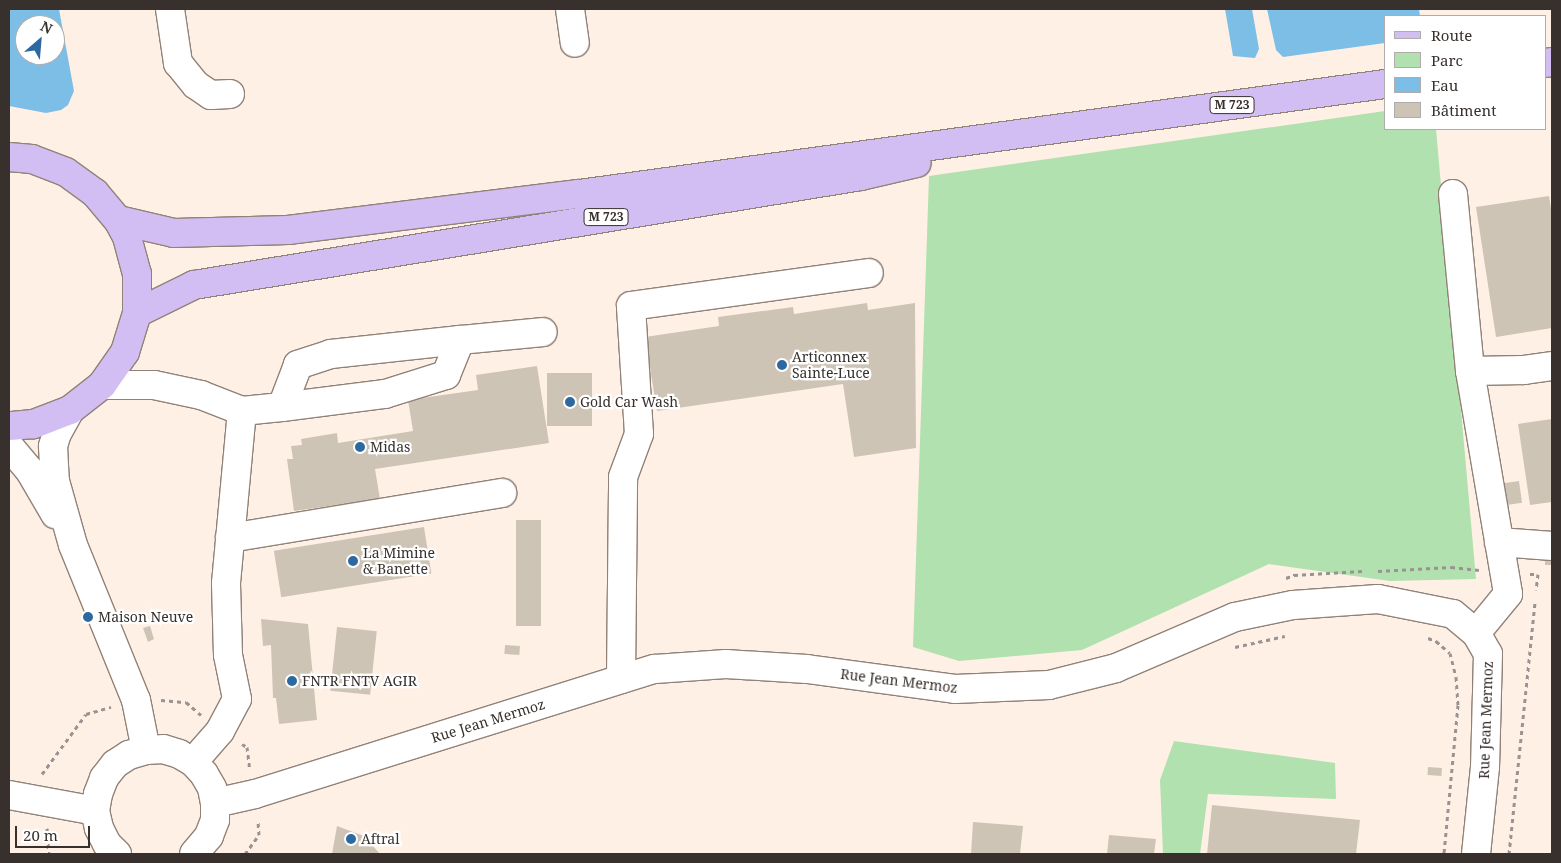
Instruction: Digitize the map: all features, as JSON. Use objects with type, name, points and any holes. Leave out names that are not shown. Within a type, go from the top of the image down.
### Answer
[{"type":"main road","name":"M 723","points":[[118,220],[174,232],[288,230],[579,194],[1384,84]]},
{"type":"main road","name":"M 723","points":[[137,313],[194,286],[861,176],[1079,126]]},
{"type":"main road","points":[[9,157],[32,159],[66,172],[95,193],[118,220],[134,255],[137,274],[137,313],[125,352],[102,385],[70,410],[33,424],[9,426]]},
{"type":"street","points":[[170,9],[173,40],[178,63],[196,85],[211,95],[230,94]]},
{"type":"street","points":[[570,9],[575,43]]},
{"type":"street","points":[[1453,194],[1470,371],[1508,594],[1476,633]]},
{"type":"street","points":[[622,679],[623,477],[639,434],[631,306],[869,273]]},
{"type":"street","points":[[282,407],[298,365],[331,354],[543,332]]},
{"type":"street","points":[[102,385],[154,385],[201,395],[242,412],[282,407],[385,394],[446,375],[460,340]]},
{"type":"street","points":[[1470,371],[1524,370],[1552,366]]},
{"type":"street","points":[[70,410],[57,433],[53,446],[52,464],[73,545],[136,700],[146,750]]},
{"type":"street","points":[[193,762],[220,731],[237,699],[228,655],[226,583],[242,412]]},
{"type":"street","points":[[9,446],[30,471],[73,545]]},
{"type":"street","points":[[230,538],[502,493]]},
{"type":"street","points":[[1499,542],[1552,546]]},
{"type":"street","name":"Rue Jean Mermoz","points":[[216,803],[255,794],[656,668],[726,664],[807,669],[955,689],[1049,685],[1116,668],[1235,617],[1294,605],[1378,599],[1453,614],[1476,633],[1488,654],[1485,767],[1476,854]]},
{"type":"street","points":[[117,854],[107,844],[99,828],[96,811],[98,794],[104,778],[115,764],[129,755],[146,750],[163,749],[179,754],[193,762],[204,774],[212,788],[216,803],[215,820],[209,836],[194,854]]},
{"type":"street","points":[[9,795],[96,811]]},
{"type":"path","points":[[1233,648],[1287,636]]},
{"type":"path","points":[[1427,637],[1436,641],[1450,653],[1456,677],[1458,705],[1444,854]]},
{"type":"path","points":[[1509,854],[1514,809]]},
{"type":"shaded area","points":[[9,9],[1552,9],[1552,854],[9,854]]},
{"type":"green space","points":[[1384,111],[1384,130],[1436,130],[1476,579],[1390,581],[1269,564],[1082,650],[959,661],[913,647],[929,176]]},
{"type":"green space","points":[[1174,741],[1335,763],[1336,799],[1208,794],[1200,854],[1163,854],[1160,780]]},
{"type":"water","points":[[9,9],[59,9],[60,15],[15,15],[15,65],[65,65],[65,42],[74,91],[68,105],[61,110],[46,113],[9,106]]},
{"type":"water","points":[[1225,9],[1252,9],[1259,49],[1255,58],[1233,56]]},
{"type":"water","points":[[1267,9],[1419,9],[1420,15],[1384,15],[1384,43],[1283,57],[1276,50]]},
{"type":"building","points":[[1549,196],[1552,215],[1552,328],[1496,337],[1476,207]]},
{"type":"building","name":"Articonnex Sainte-Luce","points":[[867,303],[868,310],[915,303],[916,448],[854,457],[843,384],[657,411],[645,337],[719,326],[718,317],[793,307],[794,314]]},
{"type":"building","points":[[537,366],[549,443],[375,469],[380,499],[294,511],[287,459],[293,459],[291,446],[302,445],[301,439],[337,433],[338,443],[413,431],[408,400],[478,390],[476,375]]},
{"type":"building","name":"Gold Car Wash","points":[[547,373],[592,373],[592,426],[547,426]]},
{"type":"building","points":[[1552,419],[1552,502],[1530,505],[1518,424]]},
{"type":"building","points":[[1519,481],[1522,503],[1503,505],[1500,484]]},
{"type":"building","points":[[516,520],[541,520],[541,626],[516,626]]},
{"type":"building","name":"La Mimine & Banette","points":[[424,527],[431,573],[281,597],[274,551]]},
{"type":"building","points":[[1545,557],[1552,557],[1552,565],[1545,565]]},
{"type":"building","name":"FNTR FNTV AGIR","points":[[261,619],[308,624],[317,720],[279,724],[276,698],[273,698],[271,645],[263,646]]},
{"type":"building","points":[[150,626],[154,639],[148,642],[143,628]]},
{"type":"building","points":[[337,627],[377,631],[370,695],[330,691]]},
{"type":"building","points":[[505,645],[520,646],[519,655],[504,654]]},
{"type":"building","points":[[1428,767],[1442,768],[1441,776],[1427,775]]},
{"type":"building","points":[[1212,805],[1360,820],[1356,854],[1207,854]]},
{"type":"building","points":[[973,822],[1023,826],[1020,854],[971,854]]},
{"type":"building","name":"Aftral","points":[[337,826],[364,836],[380,854],[332,854]]},
{"type":"building","points":[[1109,835],[1156,839],[1154,854],[1107,854]]},
{"type":"place","name":"Articonnex Sainte-Luce","points":[[782,365]]},
{"type":"place","name":"Gold Car Wash","points":[[570,402]]},
{"type":"place","name":"Midas","points":[[360,447]]},
{"type":"place","name":"La Mimine & Banette","points":[[353,561]]},
{"type":"place","name":"Maison Neuve","points":[[88,617]]},
{"type":"place","name":"FNTR FNTV AGIR","points":[[292,681]]},
{"type":"place","name":"Aftral","points":[[351,839]]}]
